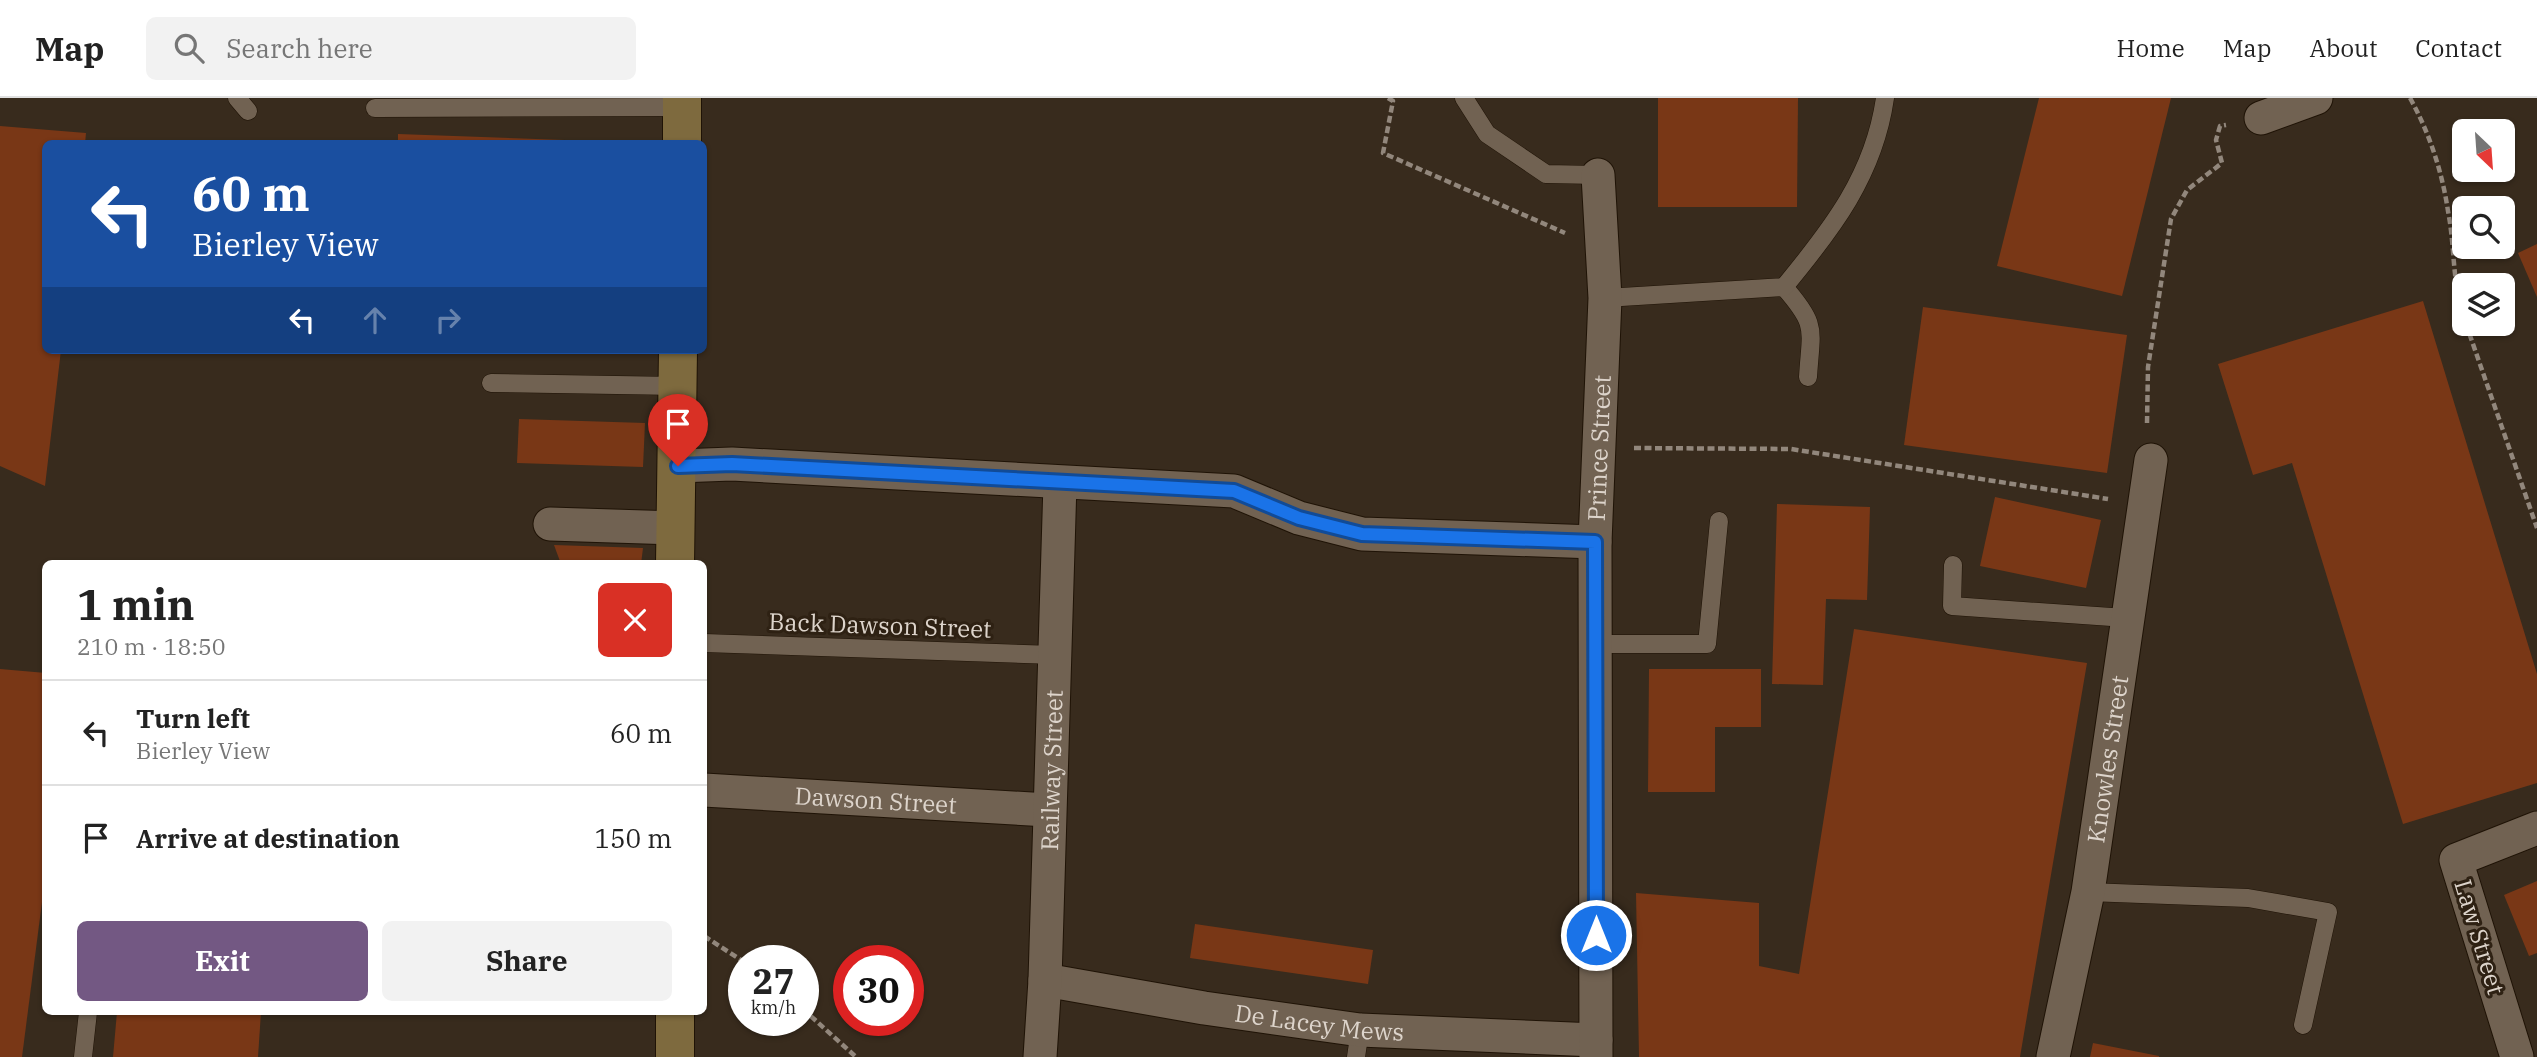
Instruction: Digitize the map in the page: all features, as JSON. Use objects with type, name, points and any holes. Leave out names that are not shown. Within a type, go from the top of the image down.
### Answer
[{"type":"street","points":[[2261,118],[2316,98]]},
{"type":"street","name":"Prince Street","points":[[1596,1049],[1595,542],[1605,298],[1598,175]]},
{"type":"street","points":[[550,524],[675,546],[678,368]]},
{"type":"street","name":"Knowles Street","points":[[2053,1057],[2088,892],[2151,460]]},
{"type":"street","points":[[678,466],[732,464],[1234,491],[1299,518],[1362,534],[1595,542]]},
{"type":"street","name":"Railway Street","points":[[1040,1057],[1045,980],[1048,810],[1060,483]]},
{"type":"street","name":"Dawson Street","points":[[707,790],[1048,810]]},
{"type":"street","name":"Law Street","points":[[2517,1057],[2456,860],[2537,828]]},
{"type":"street","name":"De Lacey Mews","points":[[1045,980],[1204,1008],[1358,1043],[1596,1049]]},
{"type":"street","points":[[675,1015],[675,1057]]},
{"type":"lane","points":[[1464,98],[1487,134],[1546,174],[1598,175]]},
{"type":"lane","points":[[1605,298],[1784,286],[1826,237],[1848,203],[1881,125],[1885,98]]},
{"type":"lane","points":[[375,108],[682,116]]},
{"type":"lane","points":[[1784,286],[1802,308],[1811,325],[1808,377]]},
{"type":"lane","points":[[491,383],[678,368]]},
{"type":"lane","points":[[1595,644],[1707,644],[1719,521]]},
{"type":"lane","points":[[1953,565],[1952,606],[2126,618]]},
{"type":"lane","name":"Back Dawson Street","points":[[707,643],[1055,655]]},
{"type":"lane","points":[[2088,892],[2248,898],[2328,912],[2304,1026]]},
{"type":"lane","points":[[83,1057],[88,1015]]},
{"type":"path","points":[[1388,98],[1393,101],[1383,153],[1601,248]]},
{"type":"path","points":[[2410,98],[2427,129],[2448,210],[2455,273]]},
{"type":"path","points":[[2151,460],[2147,432],[2148,367],[2171,219],[2188,190],[2222,163],[2216,141],[2220,126],[2261,118]]},
{"type":"path","points":[[2470,336],[2537,528]]},
{"type":"path","points":[[1600,448],[1791,449],[2144,505]]},
{"type":"path","points":[[707,938],[728,952]]},
{"type":"path","points":[[819,1023],[856,1057]]},
{"type":"building","points":[[1658,98],[1798,98],[1797,207],[1658,207]]},
{"type":"building","points":[[2039,98],[2171,98],[2122,296],[1997,266]]},
{"type":"building","points":[[0,126],[86,133],[85,140],[42,140],[42,354],[61,354],[45,486],[0,466]]},
{"type":"building","points":[[398,134],[565,140],[398,140]]},
{"type":"building","points":[[2537,244],[2537,297],[2518,253]]},
{"type":"building","points":[[2423,301],[2537,674],[2537,783],[2403,824],[2292,463],[2253,475],[2218,364]]},
{"type":"building","points":[[1923,307],[2127,335],[2107,473],[1904,445]]},
{"type":"building","points":[[519,419],[645,423],[643,467],[517,463]]},
{"type":"building","points":[[1995,497],[2101,520],[2086,588],[1980,566]]},
{"type":"building","points":[[1777,504],[1870,507],[1867,600],[1826,599],[1823,685],[1772,684]]},
{"type":"building","points":[[554,545],[643,548],[642,560],[560,560]]},
{"type":"building","points":[[1854,629],[2087,663],[2020,1057],[1639,1057],[1636,893],[1759,903],[1759,966],[1799,974]]},
{"type":"building","points":[[0,669],[42,673],[42,902],[22,1057],[0,1057]]},
{"type":"building","points":[[1649,669],[1761,669],[1761,727],[1715,727],[1715,792],[1648,792]]},
{"type":"building","points":[[2537,881],[2537,953],[2529,956],[2504,895]]},
{"type":"building","points":[[1195,924],[1373,950],[1368,984],[1190,958]]},
{"type":"building","points":[[117,1015],[261,1015],[258,1057],[113,1057]]},
{"type":"building","points":[[2093,1043],[2159,1056],[2159,1057],[2090,1057]]},
{"type":"route","points":[[678,466],[732,464],[1234,491],[1299,518],[1362,534],[1595,542],[1596,935]]}]
